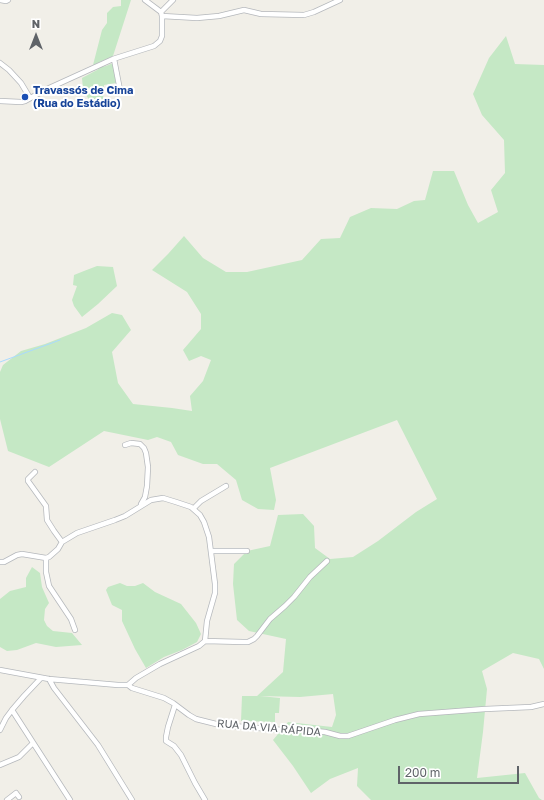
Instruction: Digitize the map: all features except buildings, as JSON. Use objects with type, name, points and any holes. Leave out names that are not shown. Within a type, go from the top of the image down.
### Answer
[{"type":"street","points":[[0,0],[8,0]]},
{"type":"street","points":[[145,0],[162,14],[197,18],[219,16],[244,10],[261,14],[304,15],[340,0]]},
{"type":"street","points":[[0,101],[21,102],[114,59],[154,46],[160,41],[162,36],[162,14],[173,0]]},
{"type":"street","points":[[114,59],[121,92]]},
{"type":"street","points":[[0,63],[9,70],[24,87],[30,98]]},
{"type":"street","points":[[125,446],[131,443],[140,444],[146,453],[148,467],[147,486],[145,497],[140,506]]},
{"type":"street","points":[[35,472],[28,479],[28,481],[46,506],[48,520],[62,542]]},
{"type":"street","points":[[193,509],[201,501],[226,486]]},
{"type":"street","points":[[0,562],[4,562],[22,554],[46,558],[49,557],[58,550],[62,542],[77,533],[125,516],[151,500],[163,498],[176,502],[193,509],[200,515],[209,537],[215,592],[207,621],[205,641]]},
{"type":"street","points":[[211,551],[248,551]]},
{"type":"street","points":[[46,558],[46,572],[49,586],[76,630]]},
{"type":"street","points":[[128,685],[136,678],[160,664],[199,646],[205,641],[248,642],[254,639],[270,619],[286,606],[310,577],[327,561]]},
{"type":"street","name":"RUA DA VIA RÁPIDA","points":[[0,670],[49,679],[118,686],[128,685],[132,688],[164,698],[196,718],[220,725],[231,727],[306,730],[340,736],[348,736],[395,720],[419,714],[531,707],[544,704]]},
{"type":"street","points":[[0,730],[12,710],[41,678]]},
{"type":"street","points":[[49,679],[54,688],[98,745],[132,800]]},
{"type":"street","points":[[175,704],[168,727],[166,741],[174,746],[181,755],[205,800]]},
{"type":"street","points":[[12,710],[70,800]]},
{"type":"street","points":[[0,765],[19,757],[33,743]]},
{"type":"street","points":[[7,800],[16,793],[19,797]]},
{"type":"green space","points":[[121,0],[131,0],[113,56],[93,65],[102,30],[107,23],[107,13],[113,7],[121,6]]},
{"type":"green space","points":[[506,36],[515,64],[544,65],[544,669],[539,659],[513,653],[482,671],[487,689],[477,778],[525,773],[539,798],[542,800],[371,800],[357,786],[358,768],[330,779],[311,793],[273,740],[288,722],[332,727],[336,715],[333,694],[300,697],[260,696],[280,698],[279,713],[275,713],[275,722],[241,721],[242,696],[257,696],[283,672],[286,639],[249,631],[237,620],[233,584],[234,564],[247,551],[270,546],[278,515],[303,514],[314,526],[315,548],[330,559],[353,557],[378,541],[416,512],[437,499],[397,420],[270,468],[276,500],[274,510],[258,509],[242,500],[236,480],[217,464],[203,464],[178,455],[171,442],[157,437],[148,440],[104,431],[49,467],[8,451],[0,419],[0,372],[3,365],[21,351],[45,344],[86,328],[112,313],[122,315],[131,330],[112,352],[118,383],[133,404],[192,411],[190,396],[203,381],[211,360],[201,356],[189,361],[183,350],[201,329],[201,314],[187,292],[152,270],[184,236],[203,258],[226,272],[247,272],[302,260],[321,239],[340,238],[350,217],[371,208],[397,209],[414,201],[425,200],[433,171],[454,171],[468,205],[478,223],[498,212],[491,190],[505,173],[504,140],[482,115],[473,94],[489,58]]},
{"type":"green space","points":[[113,63],[116,83],[104,85],[103,101],[97,108],[85,94],[82,78],[101,67]]},
{"type":"green space","points":[[97,266],[113,267],[117,286],[82,317],[74,306],[72,300],[77,286],[73,285],[74,275]]},
{"type":"green space","points":[[32,567],[40,573],[42,587],[49,603],[45,609],[44,620],[47,626],[53,631],[72,633],[82,645],[56,647],[36,643],[17,650],[7,651],[0,647],[0,599],[10,591],[26,587],[26,578]]},
{"type":"green space","points":[[120,583],[127,586],[135,586],[143,583],[155,592],[181,604],[196,623],[201,634],[197,642],[164,657],[146,668],[122,621],[122,610],[112,605],[106,590],[108,587]]},
{"type":"waterway","points":[[0,362],[60,340]]},
{"type":"place","name":"Travassós de Cima (Rua do Estádio)","points":[[25,97]]}]
